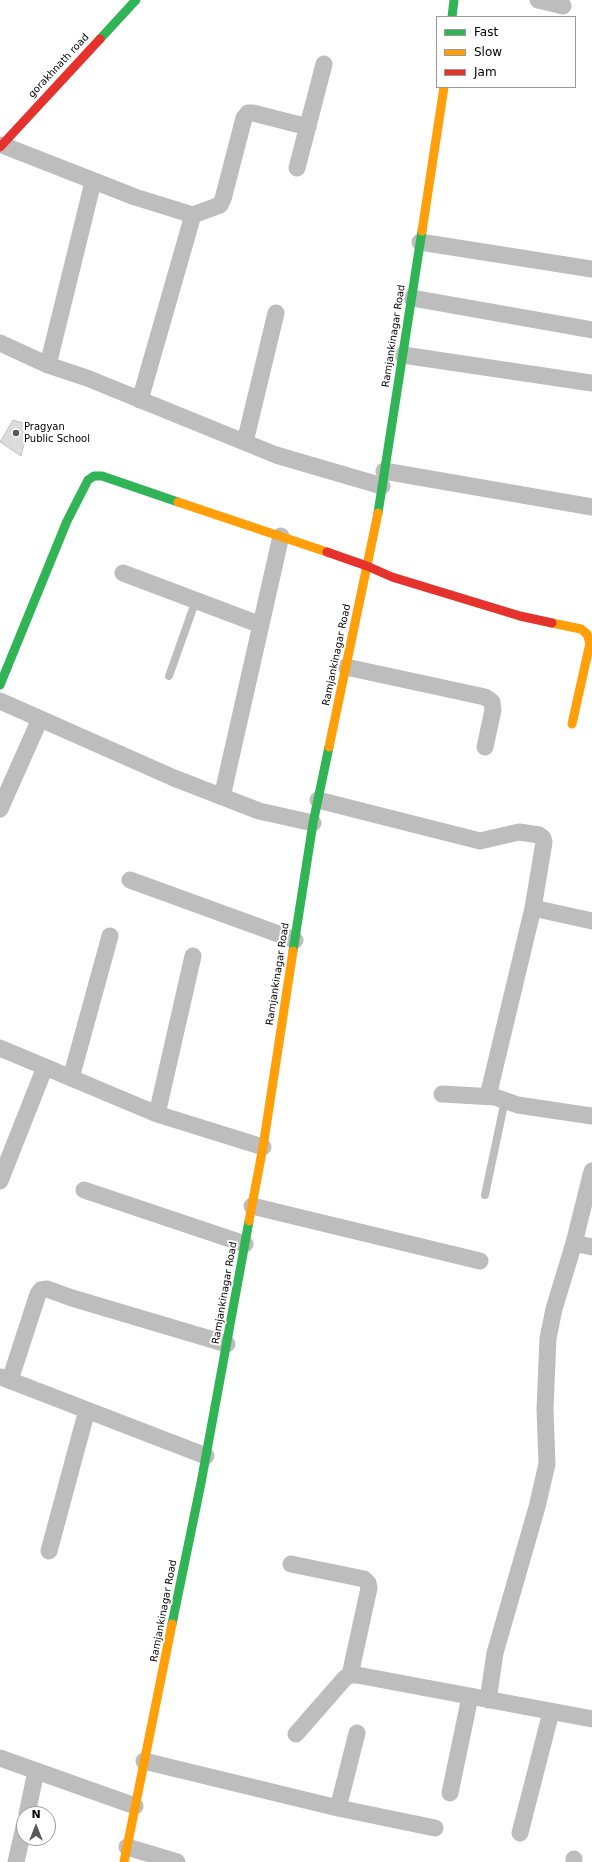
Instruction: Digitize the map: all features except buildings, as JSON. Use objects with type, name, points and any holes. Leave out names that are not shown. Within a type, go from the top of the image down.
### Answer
[{"type":"street","name":"gorakhnath road","points":[[1,146],[136,0]]},
{"type":"street","points":[[452,16],[454,0]]},
{"type":"street","points":[[538,0],[562,8]]},
{"type":"street","points":[[297,168],[324,64]]},
{"type":"street","name":"Ramjankinagar Road","points":[[125,1855],[206,1456],[263,1147],[294,940],[318,800],[367,566],[383,478],[444,88]]},
{"type":"street","points":[[1,146],[135,198],[193,215],[220,205],[223,200],[244,118],[248,113],[253,112],[308,127]]},
{"type":"street","points":[[48,365],[93,182]]},
{"type":"street","points":[[140,400],[193,215]]},
{"type":"street","points":[[420,242],[592,269]]},
{"type":"street","points":[[412,298],[592,330]]},
{"type":"street","points":[[245,442],[276,313]]},
{"type":"street","points":[[0,343],[48,365],[140,400],[276,455],[383,478],[592,507]]},
{"type":"street","points":[[402,355],[592,383]]},
{"type":"street","points":[[0,685],[67,521],[88,480],[94,476],[102,476],[281,536],[367,566],[392,577],[520,616],[581,630],[587,634],[590,643],[572,724]]},
{"type":"street","points":[[222,797],[281,536]]},
{"type":"street","points":[[123,573],[261,625]]},
{"type":"street","points":[[346,667],[485,697],[492,702],[493,710],[485,747]]},
{"type":"street","points":[[0,702],[174,778],[222,797],[259,811],[314,823]]},
{"type":"street","points":[[0,809],[40,719]]},
{"type":"street","points":[[318,800],[480,841],[519,832],[539,835],[543,838],[544,842],[532,908],[488,1096]]},
{"type":"street","points":[[130,880],[294,940]]},
{"type":"street","points":[[532,908],[592,921]]},
{"type":"street","points":[[71,1078],[110,936]]},
{"type":"street","points":[[157,1114],[193,956]]},
{"type":"street","points":[[0,1048],[157,1114],[263,1147]]},
{"type":"street","points":[[0,1181],[45,1067]]},
{"type":"street","points":[[442,1094],[488,1096],[518,1105],[592,1116]]},
{"type":"street","points":[[488,1700],[495,1653],[547,1464],[545,1409],[548,1338],[554,1309],[574,1243],[592,1171]]},
{"type":"street","points":[[84,1190],[245,1244]]},
{"type":"street","points":[[252,1206],[480,1261]]},
{"type":"street","points":[[574,1243],[592,1247]]},
{"type":"street","points":[[206,1456],[5,1378],[38,1294],[42,1290],[47,1289],[72,1298],[227,1344]]},
{"type":"street","points":[[49,1551],[87,1410]]},
{"type":"street","points":[[291,1564],[364,1579],[368,1583],[369,1588],[350,1675]]},
{"type":"street","points":[[296,1734],[344,1678],[350,1675],[357,1675],[592,1719]]},
{"type":"street","points":[[450,1793],[470,1697]]},
{"type":"street","points":[[520,1833],[551,1712]]},
{"type":"street","points":[[338,1808],[357,1733]]},
{"type":"street","points":[[0,1758],[135,1806]]},
{"type":"street","points":[[144,1761],[338,1808],[435,1828]]},
{"type":"street","points":[[29,1806],[36,1771]]},
{"type":"street","points":[[16,1862],[20,1846]]},
{"type":"street","points":[[125,1855],[177,1862]]},
{"type":"lane","points":[[169,676],[196,600]]},
{"type":"lane","points":[[485,1195],[505,1100]]},
{"type":"traffic: fast","points":[[100,39],[136,0]]},
{"type":"traffic: fast","points":[[452,16],[454,0]]},
{"type":"traffic: fast","points":[[378,513],[422,231]]},
{"type":"traffic: fast","points":[[0,685],[67,521],[88,480],[94,476],[102,476],[178,502]]},
{"type":"traffic: fast","points":[[293,951],[313,823],[329,747]]},
{"type":"traffic: fast","points":[[172,1624],[201,1483],[249,1221]]},
{"type":"traffic: slow","points":[[422,231],[444,88]]},
{"type":"traffic: slow","points":[[178,502],[327,552]]},
{"type":"traffic: slow","points":[[329,747],[378,513]]},
{"type":"traffic: slow","points":[[552,623],[581,629],[587,634],[590,643],[572,724]]},
{"type":"traffic: slow","points":[[249,1221],[263,1147],[293,951]]},
{"type":"traffic: slow","points":[[124,1862],[172,1624]]},
{"type":"traffic: jam","points":[[0,147],[100,39]]},
{"type":"traffic: jam","points":[[327,552],[367,566],[392,577],[520,616],[552,623]]},
{"type":"place","name":"Pragyan Public School","points":[[16,433]]}]
